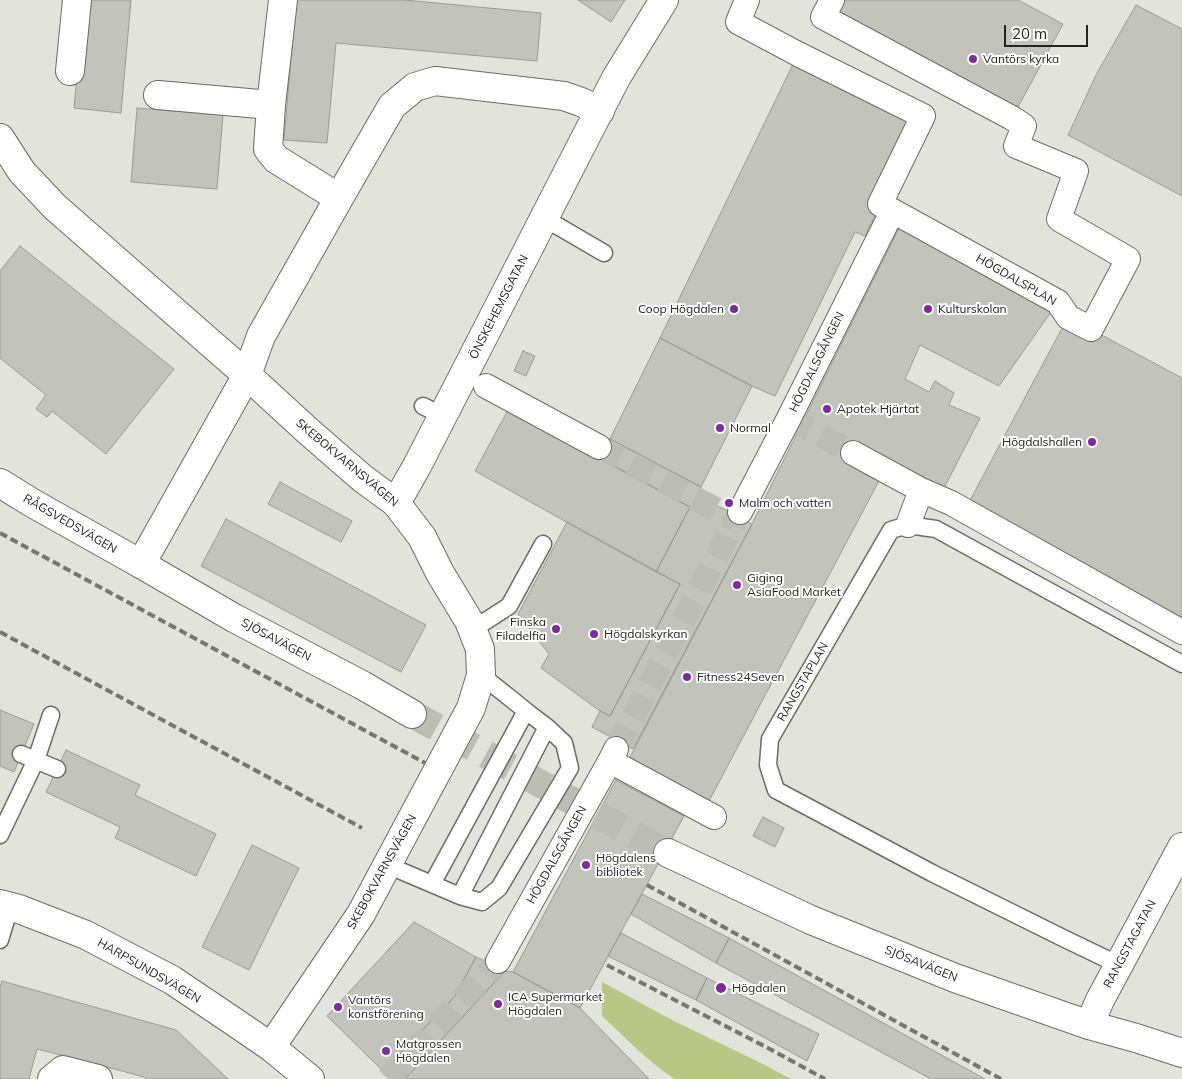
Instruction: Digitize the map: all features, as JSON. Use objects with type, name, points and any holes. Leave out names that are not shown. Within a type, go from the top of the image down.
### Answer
[{"type":"street","points":[[70,71],[77,0]]},
{"type":"street","points":[[283,0],[268,149],[276,159],[339,198]]},
{"type":"street","name":"ÖNSKEHEMSGATAN","points":[[396,503],[417,466],[433,411],[544,218],[616,78],[664,0]]},
{"type":"street","points":[[747,0],[738,22],[923,116],[880,204],[892,212]]},
{"type":"street","name":"HÖGDALSPLAN","points":[[832,0],[823,17],[1012,118],[1024,126],[1016,146],[1076,171],[1059,219],[1128,259],[1091,329],[1068,317],[1058,302],[892,212]]},
{"type":"street","points":[[141,564],[247,375],[261,336],[392,106],[415,87],[435,81],[564,96],[600,111]]},
{"type":"street","points":[[158,95],[271,105]]},
{"type":"street","name":"SKEBOKVARNSVÄGEN","points":[[0,138],[22,172],[55,207],[247,375],[308,432],[396,503],[422,537],[440,573],[469,620],[480,649],[481,675],[471,708],[361,914],[271,1047]]},
{"type":"street","name":"HÖGDALSGÅNGEN","points":[[740,512],[892,212]]},
{"type":"street","points":[[486,386],[599,447]]},
{"type":"street","points":[[853,453],[921,490],[951,503],[1182,632]]},
{"type":"street","name":"RÅGSVEDSVÄGEN","points":[[0,483],[141,564]]},
{"type":"street","points":[[908,525],[921,490]]},
{"type":"street","name":"SJÖSAVÄGEN","points":[[141,564],[234,618],[412,714]]},
{"type":"street","name":"HÖGDALSGÅNGEN","points":[[498,961],[613,755],[714,817]]},
{"type":"street","name":"SJÖSAVÄGEN","points":[[668,853],[811,920],[955,978],[1182,1053]]},
{"type":"street","name":"RANGSTAGATAN","points":[[1090,1024],[1100,1000],[1119,965],[1179,861]]},
{"type":"street","name":"HARPSUNDSVÄGEN","points":[[5,906],[19,909],[86,935],[172,980],[271,1047],[310,1079]]},
{"type":"street","points":[[52,1079],[63,1070],[98,1079]]},
{"type":"lane","points":[[544,218],[604,253]]},
{"type":"lane","points":[[908,525],[936,529],[1182,664]]},
{"type":"lane","name":"RANGSTAPLAN","points":[[908,525],[891,530],[770,739],[768,765],[776,790],[932,873],[1119,965]]},
{"type":"lane","points":[[472,630],[509,606],[543,544]]},
{"type":"lane","points":[[387,865],[460,896],[482,902],[499,888],[570,768],[564,743],[547,727],[481,675]]},
{"type":"lane","points":[[432,884],[526,711]]},
{"type":"lane","points":[[0,835],[28,757],[51,715]]},
{"type":"lane","points":[[460,896],[547,727]]},
{"type":"lane","points":[[28,757],[57,769]]},
{"type":"lane","points":[[0,940],[5,906]]},
{"type":"green space","points":[[602,982],[674,1021],[791,1079],[675,1079],[640,1052],[602,1016]]},
{"type":"building","points":[[84,0],[131,0],[121,113],[74,108]]},
{"type":"building","points":[[296,0],[405,0],[541,13],[537,61],[336,43],[327,143],[284,140]]},
{"type":"building","points":[[578,0],[625,0],[611,22]]},
{"type":"building","name":"Vantörs kyrka","points":[[832,0],[1018,0],[1063,24],[1012,118],[823,17]]},
{"type":"building","points":[[1136,5],[1182,29],[1182,196],[1068,135],[1097,73]]},
{"type":"building","points":[[798,54],[923,116],[865,236],[855,232],[775,396],[660,338]]},
{"type":"building","points":[[137,108],[223,115],[217,189],[131,182]]},
{"type":"building","points":[[904,218],[1058,302],[999,386],[920,345],[905,379],[929,392],[935,381],[954,393],[949,405],[980,418],[942,492],[888,464],[709,801],[629,759],[752,524]]},
{"type":"building","points":[[20,246],[174,369],[106,454],[52,411],[47,417],[36,409],[46,395],[0,358],[0,271]]},
{"type":"building","name":"Högdalshallen","points":[[1068,317],[1182,378],[1182,624],[967,506]]},
{"type":"building","points":[[660,338],[752,386],[701,487],[610,439]]},
{"type":"building","points":[[523,351],[535,356],[526,376],[514,371]]},
{"type":"building","points":[[509,408],[690,507],[656,572],[475,471]]},
{"type":"building","points":[[610,439],[701,487],[697,495],[752,524],[633,749],[592,727],[600,711],[610,716],[680,584],[656,572],[690,507],[599,458]]},
{"type":"building","points":[[280,482],[352,521],[341,542],[268,504]]},
{"type":"building","points":[[226,519],[426,625],[401,672],[201,566]]},
{"type":"building","name":"Högdalskyrkan","points":[[567,522],[680,584],[610,716],[600,711],[541,668],[549,654],[518,614]]},
{"type":"building","points":[[0,710],[34,724],[14,772],[0,766]]},
{"type":"building","points":[[66,750],[140,785],[135,795],[216,834],[196,876],[115,838],[120,827],[46,792]]},
{"type":"building","points":[[616,780],[684,816],[580,1008],[513,972]]},
{"type":"building","points":[[763,817],[784,828],[775,847],[753,836]]},
{"type":"building","points":[[252,845],[299,868],[249,970],[202,947]]},
{"type":"building","points":[[642,894],[729,938],[716,963],[631,914]]},
{"type":"building","points":[[414,922],[476,957],[455,996],[383,1071],[327,1016]]},
{"type":"building","points":[[621,933],[707,978],[696,1000],[608,956]]},
{"type":"building","points":[[729,938],[985,1079],[931,1079],[716,963]]},
{"type":"building","points":[[476,957],[505,971],[405,1079],[392,1079],[383,1071],[455,996]]},
{"type":"building","points":[[505,971],[513,972],[580,1008],[649,1079],[405,1079]]},
{"type":"building","points":[[707,978],[819,1034],[807,1061],[696,1000]]},
{"type":"building","points":[[2,981],[176,1030],[228,1079],[146,1079],[37,1049],[29,1079],[0,1079],[0,987]]},
{"type":"tunnel","points":[[789,418],[853,453]]},
{"type":"tunnel","points":[[599,447],[736,520]]},
{"type":"tunnel","points":[[616,749],[740,512]]},
{"type":"tunnel","points":[[412,714],[668,853]]},
{"type":"tunnel","points":[[388,1079],[498,961]]},
{"type":"railway","points":[[0,533],[425,763]]},
{"type":"railway","points":[[0,632],[362,828]]},
{"type":"railway","points":[[647,885],[1001,1079]]},
{"type":"railway","points":[[607,965],[825,1079]]},
{"type":"place","name":"Vantörs kyrka","points":[[973,59]]},
{"type":"place","name":"Coop Högdalen","points":[[734,309]]},
{"type":"place","name":"Kulturskolan","points":[[928,309]]},
{"type":"place","name":"Apotek Hjärtat","points":[[827,409]]},
{"type":"place","name":"Normal","points":[[720,428]]},
{"type":"place","name":"Högdalshallen","points":[[1092,442]]},
{"type":"place","name":"Malm och vatten","points":[[729,503]]},
{"type":"place","name":"Giging AsiaFood Market","points":[[737,585]]},
{"type":"place","name":"Finska Filadelfia","points":[[556,629]]},
{"type":"place","name":"Högdalskyrkan","points":[[594,634]]},
{"type":"place","name":"Fitness24Seven","points":[[687,677]]},
{"type":"place","name":"Högdalens bibliotek","points":[[586,865]]},
{"type":"place","name":"Högdalen","points":[[721,988]]},
{"type":"place","name":"ICA Supermarket Högdalen","points":[[498,1004]]},
{"type":"place","name":"Vantörs konstförening","points":[[338,1007]]},
{"type":"place","name":"Matgrossen Högdalen","points":[[386,1051]]}]
